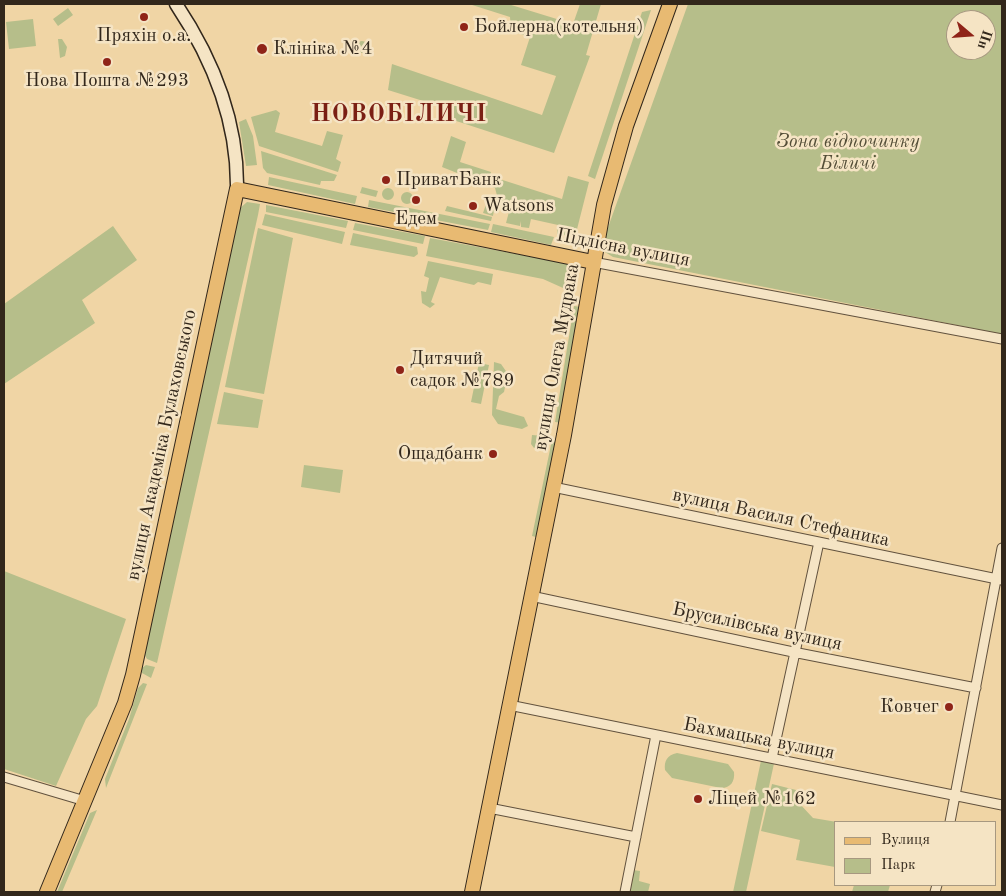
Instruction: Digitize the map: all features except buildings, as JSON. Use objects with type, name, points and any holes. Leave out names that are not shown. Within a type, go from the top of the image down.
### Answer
[{"type":"main road","name":"вулиця Олега Мудрака","points":[[472,892],[584,331],[593,262],[604,205],[626,126],[670,4]]},
{"type":"main road","name":"Підлісна вулиця","points":[[237,189],[593,262]]},
{"type":"main road","name":"вулиця Академіка Булаховського","points":[[47,892],[125,703],[133,675],[237,189]]},
{"type":"street","name":"вулиця Академіка Булаховського","points":[[176,4],[207,57],[219,86],[235,154],[237,189]]},
{"type":"street","name":"Підлісна вулиця","points":[[593,262],[1002,339]]},
{"type":"street","name":"вулиця Василя Стефаника","points":[[553,487],[999,579]]},
{"type":"street","points":[[772,758],[793,652],[819,542]]},
{"type":"street","points":[[950,821],[999,579],[1002,548]]},
{"type":"street","name":"Брусилівська вулиця","points":[[531,596],[793,652],[976,688]]},
{"type":"street","name":"Бахмацька вулиця","points":[[510,705],[1002,805]]},
{"type":"street","points":[[625,892],[656,735]]},
{"type":"street","points":[[4,777],[85,801]]},
{"type":"street","points":[[489,808],[636,837]]},
{"type":"green space","points":[[469,4],[508,4],[573,24],[580,4],[601,4],[586,55],[590,56],[554,153],[441,116],[436,105],[388,90],[392,64],[542,115],[556,76],[521,65],[530,37],[511,31],[510,17]]},
{"type":"green space","name":"Зона відпочинку Біличі","points":[[688,4],[1002,4],[1002,334],[613,257],[605,252],[606,233]]},
{"type":"green space","points":[[68,8],[73,15],[58,26],[53,19]]},
{"type":"green space","points":[[651,10],[595,179],[588,176],[642,12]]},
{"type":"green space","points":[[33,19],[36,46],[9,49],[6,22]]},
{"type":"green space","points":[[58,39],[62,39],[67,47],[65,56],[60,58]]},
{"type":"green space","points":[[362,41],[368,47],[362,53],[356,47]]},
{"type":"green space","points":[[276,110],[280,113],[275,132],[322,146],[327,131],[343,135],[336,159],[341,162],[338,172],[259,146],[251,117]]},
{"type":"green space","points":[[246,119],[253,136],[257,165],[246,166],[239,122]]},
{"type":"green space","points":[[451,136],[466,142],[460,162],[491,172],[490,176],[562,199],[568,176],[589,182],[575,237],[557,234],[558,225],[531,219],[529,228],[521,227],[521,221],[520,226],[506,223],[510,208],[506,201],[499,203],[495,188],[442,167]]},
{"type":"green space","points":[[261,151],[337,175],[334,181],[321,181],[320,185],[267,173],[263,168]]},
{"type":"green space","points":[[269,177],[357,196],[355,204],[268,185]]},
{"type":"green space","points":[[362,187],[378,191],[376,197],[360,193]]},
{"type":"green space","points":[[386,188],[390,188],[394,194],[390,200],[386,200],[382,196],[382,192]]},
{"type":"green space","points":[[407,192],[413,198],[407,204],[401,198]]},
{"type":"green space","points":[[489,196],[496,199],[493,216],[483,213]]},
{"type":"green space","points":[[369,200],[490,224],[488,230],[368,207]]},
{"type":"green space","points":[[247,202],[260,204],[258,215],[157,663],[147,659],[144,654],[239,209]]},
{"type":"green space","points":[[266,205],[348,221],[346,228],[266,212]]},
{"type":"green space","points":[[447,206],[492,217],[491,221],[445,211]]},
{"type":"green space","points":[[265,214],[345,232],[342,244],[262,225]]},
{"type":"green space","points":[[355,223],[425,236],[423,244],[353,230]]},
{"type":"green space","points":[[493,224],[554,237],[551,245],[491,232]]},
{"type":"green space","points":[[113,226],[137,260],[82,300],[95,323],[4,384],[4,304]]},
{"type":"green space","points":[[258,228],[293,238],[264,394],[225,387]]},
{"type":"green space","points":[[353,233],[417,247],[418,254],[414,257],[350,245]]},
{"type":"green space","points":[[430,238],[570,264],[574,275],[572,292],[543,279],[426,256]]},
{"type":"green space","points":[[428,261],[493,274],[491,285],[478,282],[474,285],[440,277],[431,302],[435,304],[430,308],[422,303],[421,291],[426,292],[429,278],[424,276]]},
{"type":"green space","points":[[574,306],[581,307],[562,423],[555,422]]},
{"type":"green space","points":[[494,362],[501,364],[508,374],[504,392],[499,396],[496,409],[524,417],[528,426],[522,429],[498,424],[492,415]]},
{"type":"green space","points":[[479,363],[489,365],[481,404],[471,402]]},
{"type":"green space","points":[[224,392],[263,400],[258,428],[217,424]]},
{"type":"green space","points":[[532,435],[544,436],[542,444],[534,448],[531,444]]},
{"type":"green space","points":[[552,440],[559,441],[540,538],[532,536]]},
{"type":"green space","points":[[304,465],[343,470],[340,493],[301,487]]},
{"type":"green space","points":[[4,571],[126,619],[97,706],[86,719],[56,786],[4,769]]},
{"type":"green space","points":[[146,665],[155,667],[151,678],[142,673],[142,668]]},
{"type":"green space","points":[[143,683],[147,684],[106,788],[105,779],[129,719],[138,688]]},
{"type":"green space","points":[[677,753],[728,764],[734,772],[733,781],[727,787],[721,788],[672,778],[665,770],[665,764],[669,757]]},
{"type":"green space","points":[[762,756],[775,759],[746,892],[733,892]]},
{"type":"green space","points":[[772,784],[796,790],[796,797],[799,803],[813,818],[834,822],[834,867],[796,860],[800,840],[761,831]]},
{"type":"green space","points":[[97,810],[62,892],[57,892],[90,813]]},
{"type":"green space","points":[[633,870],[640,871],[639,881],[650,884],[648,892],[628,892]]},
{"type":"green space","points":[[854,886],[890,886],[888,892],[852,892]]},
{"type":"place","name":"Пряхін о.а.","points":[[144,17]]},
{"type":"place","name":"Бойлерна(котельня)","points":[[464,27]]},
{"type":"place","name":"Клініка №4","points":[[262,49]]},
{"type":"place","name":"Нова Пошта №293","points":[[107,62]]},
{"type":"place","name":"ПриватБанк","points":[[386,180]]},
{"type":"place","name":"Едем","points":[[416,200]]},
{"type":"place","name":"Watsons","points":[[473,206]]},
{"type":"place","name":"Дитячий садок №789","points":[[400,370]]},
{"type":"place","name":"Ощадбанк","points":[[493,454]]},
{"type":"place","name":"Ковчег","points":[[949,707]]},
{"type":"place","name":"Ліцей №162","points":[[698,799]]},
{"type":"district","name":"НОВОБІЛИЧІ","points":[[399,115]]}]
